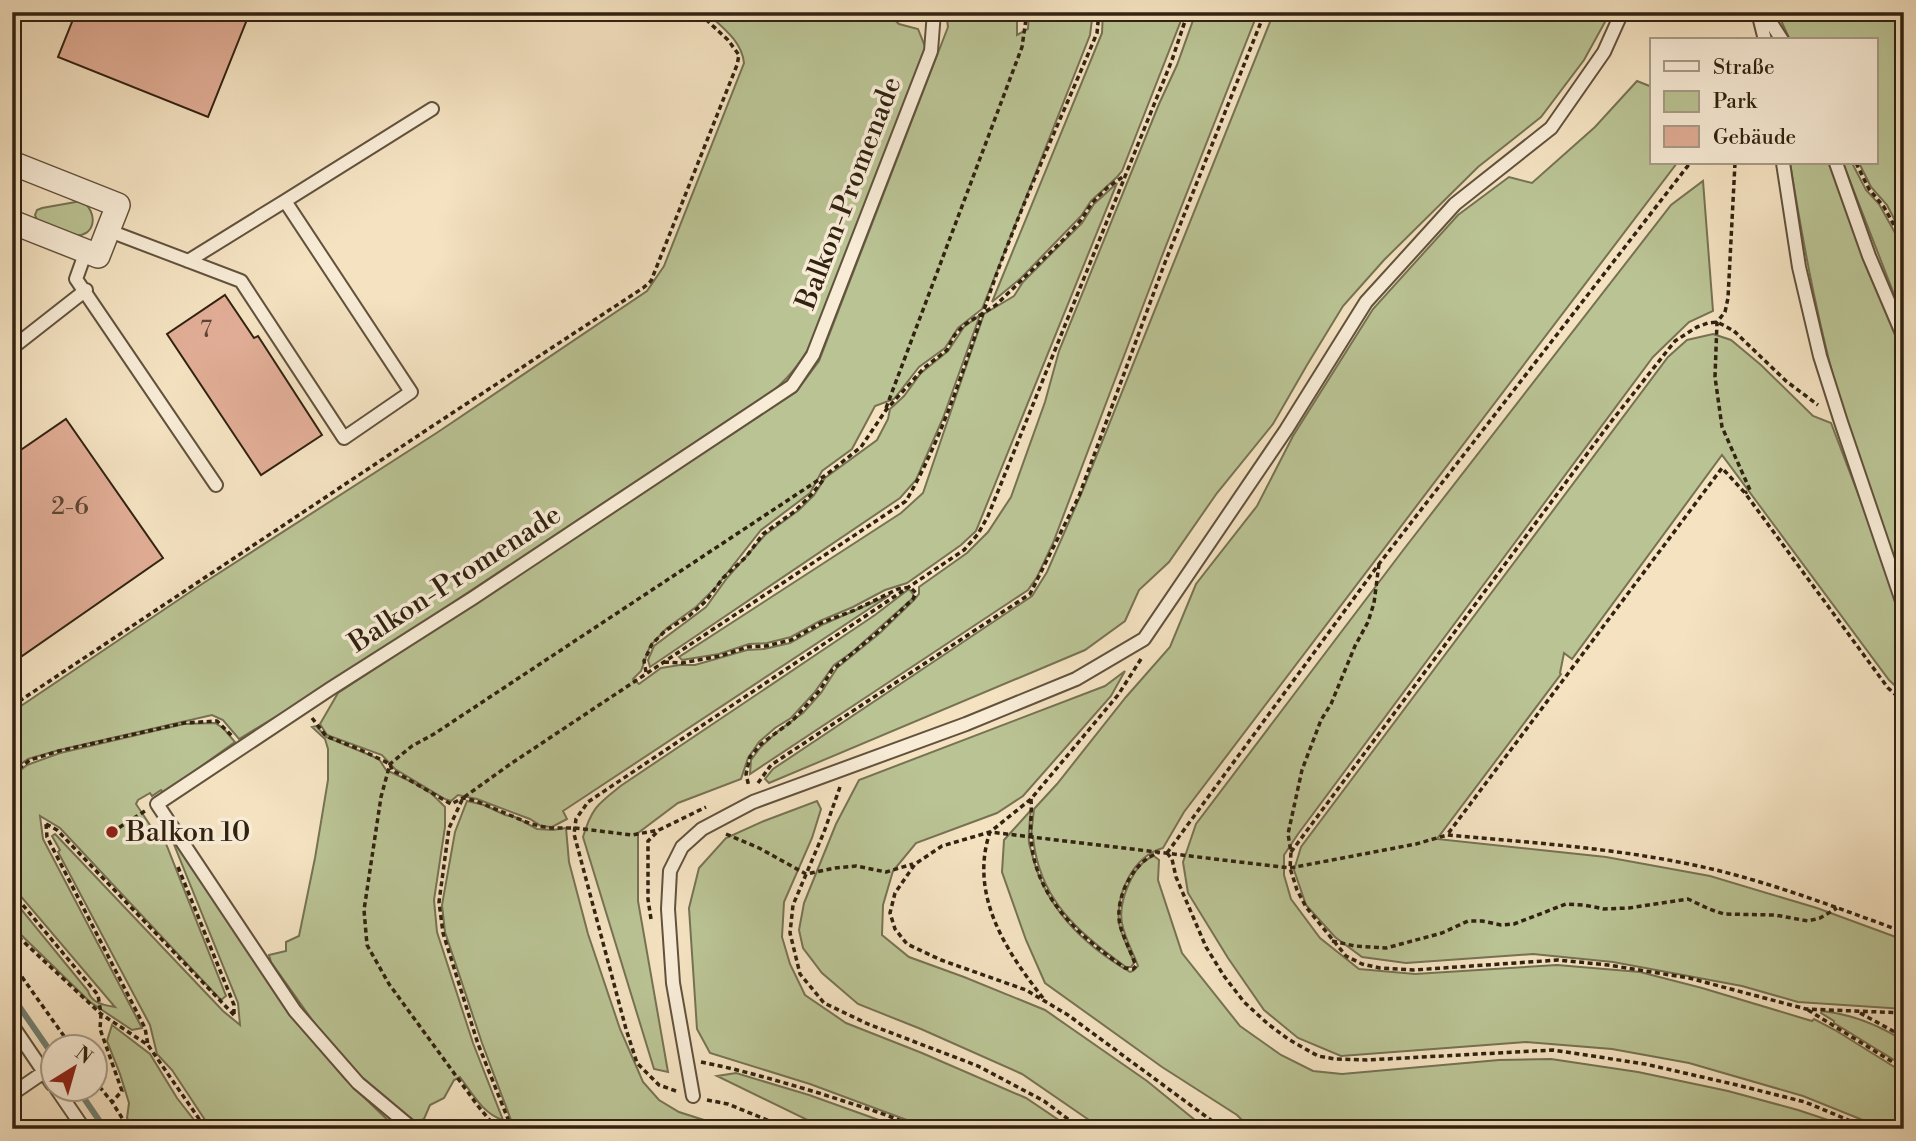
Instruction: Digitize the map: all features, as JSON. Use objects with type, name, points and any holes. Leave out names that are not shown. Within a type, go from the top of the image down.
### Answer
[{"type":"street","points":[[12,163],[118,205],[98,256],[12,222]]},
{"type":"lane","name":"Balkon-Promenade","points":[[413,1129],[358,1083],[295,1011],[157,804],[474,598],[792,386],[813,355],[931,51],[934,12]]},
{"type":"lane","points":[[693,1096],[673,983],[668,909],[670,871],[682,847],[708,825],[753,802],[966,724],[1076,679],[1144,639],[1286,430],[1366,302],[1455,204],[1551,128],[1604,52],[1622,12]]},
{"type":"lane","points":[[1758,12],[1764,38]]},
{"type":"lane","points":[[1764,12],[1781,38]]},
{"type":"lane","points":[[188,261],[432,109]]},
{"type":"lane","points":[[1783,164],[1799,267],[1820,356],[1904,607]]},
{"type":"lane","points":[[1836,164],[1869,257],[1904,338]]},
{"type":"lane","points":[[107,230],[241,281],[344,438],[411,392],[285,201]]},
{"type":"lane","points":[[86,251],[76,279],[216,485]]},
{"type":"lane","points":[[12,348],[86,290]]},
{"type":"lane","points":[[12,1025],[38,1063]]},
{"type":"lane","points":[[12,1094],[38,1076]]},
{"type":"lane","points":[[66,1102],[84,1129]]},
{"type":"path","points":[[12,706],[651,281],[739,55],[728,40],[698,12]]},
{"type":"path","points":[[886,410],[1022,47],[1025,12]]},
{"type":"path","points":[[303,707],[326,736],[390,764],[392,770],[451,804],[906,501],[923,472],[1009,240],[1097,33],[1099,12]]},
{"type":"path","points":[[789,1129],[728,1104],[659,1085],[636,1063],[573,834],[576,820],[588,802],[964,550],[978,534],[988,516],[1172,60],[1188,12]]},
{"type":"path","points":[[753,802],[758,781],[771,765],[1030,594],[1079,496],[1164,265],[1265,12]]},
{"type":"path","points":[[1898,12],[1904,52]]},
{"type":"path","points":[[1167,853],[1378,564],[1689,164]]},
{"type":"path","points":[[1735,164],[1728,298],[1725,312],[1717,322],[1715,377],[1722,427],[1750,490],[1745,493]]},
{"type":"path","points":[[1856,164],[1869,189],[1884,207],[1904,243]]},
{"type":"path","points":[[498,1129],[478,1106],[389,984],[367,945],[364,910],[381,797],[390,764],[412,746],[826,475],[861,447],[886,410],[924,368],[947,351],[954,336],[964,325],[1003,299],[1064,239],[1092,203],[1108,187],[1125,176]]},
{"type":"path","points":[[1291,852],[1610,423],[1675,341],[1697,327],[1717,322],[1734,331],[1786,382],[1841,422]]},
{"type":"path","points":[[1447,835],[1722,468],[1745,493],[1888,688],[1904,702]]},
{"type":"path","points":[[647,673],[644,661],[652,644],[706,601],[763,534],[795,511],[826,475]]},
{"type":"path","points":[[1378,564],[1374,603],[1368,622],[1321,720],[1302,770],[1288,834],[1290,868],[1297,890],[1332,941],[1346,956],[1362,964],[1380,968],[1414,970],[1558,960],[1608,965],[1689,978],[1806,1009],[1904,1013]]},
{"type":"path","points":[[664,662],[682,663],[791,640],[821,623],[898,589],[910,587]]},
{"type":"path","points":[[753,802],[746,774],[750,757],[761,744],[804,708],[820,691],[832,670],[913,599],[916,593],[910,587]]},
{"type":"path","points":[[1044,1000],[1007,947],[984,889],[983,863],[990,832],[1031,799],[1118,695],[1141,662],[1144,639]]},
{"type":"path","points":[[12,774],[30,760],[59,751],[184,723],[217,721],[242,748]]},
{"type":"path","points":[[847,769],[793,905],[790,933],[800,974],[824,1003],[867,1024],[978,1066],[1044,1101],[1081,1129]]},
{"type":"path","points":[[463,798],[531,824],[549,828],[575,828],[632,835],[659,830]]},
{"type":"path","points":[[463,798],[449,828],[442,870],[439,902],[443,933],[478,1044],[512,1129]]},
{"type":"path","points":[[1031,799],[1031,836],[1038,870],[1046,891],[1077,931],[1125,968],[1133,969],[1136,966],[1120,923],[1125,887],[1129,877],[1145,859],[1156,853],[1167,853]]},
{"type":"path","points":[[112,832],[146,811]]},
{"type":"path","points":[[148,1045],[145,1028],[47,837],[46,824],[57,830],[234,1016],[234,1005],[175,859]]},
{"type":"path","points":[[708,825],[806,874],[856,866],[886,872],[915,864],[942,846],[990,832],[1290,868],[1416,844],[1447,835],[1594,848],[1718,870],[1904,932]]},
{"type":"path","points":[[1167,853],[1172,859],[1176,877],[1206,947],[1224,976],[1244,1002],[1268,1024],[1318,1056],[1367,1060],[1553,1050],[1645,1064],[1737,1085],[1805,1102],[1870,1129]]},
{"type":"path","points":[[915,864],[895,893],[890,913],[895,929],[907,944],[941,960],[1026,990],[1044,1000],[1223,1129]]},
{"type":"path","points":[[12,892],[97,995],[101,1014],[100,1029],[122,1091],[112,1101]]},
{"type":"path","points":[[1332,941],[1386,948],[1442,933],[1468,921],[1482,921],[1500,926],[1514,924],[1566,904],[1604,909],[1629,908],[1688,899],[1724,914],[1775,915],[1808,921],[1820,918],[1837,908]]},
{"type":"path","points":[[12,931],[101,1014],[148,1045],[206,1129]]},
{"type":"path","points":[[12,963],[61,1032]]},
{"type":"path","points":[[1806,1009],[1904,1069]]},
{"type":"path","points":[[1856,1011],[1904,1037]]},
{"type":"path","points":[[685,1059],[738,1069],[890,1115],[920,1129]]},
{"type":"path","points":[[108,1096],[128,1129]]},
{"type":"green space","points":[[706,12],[886,12],[899,24],[918,29],[926,49],[816,336],[787,378],[774,390],[333,682],[239,739],[223,720],[212,715],[59,750],[28,759],[12,770],[12,712],[647,291],[664,266],[744,63],[735,41]]},
{"type":"green space","points":[[946,12],[1017,12],[1017,35],[1028,29],[1029,12],[1093,12],[1090,35],[982,309],[958,328],[945,348],[919,367],[894,399],[875,406],[852,449],[822,471],[810,493],[761,530],[716,587],[696,607],[667,628],[650,646],[641,671],[633,679],[639,684],[661,668],[695,665],[747,650],[790,643],[824,624],[890,595],[563,811],[567,819],[552,827],[541,826],[530,819],[477,799],[458,795],[451,801],[445,799],[395,769],[382,755],[327,735],[320,724],[338,693],[796,392],[819,361],[948,27]]},
{"type":"green space","points":[[1103,12],[1182,12],[1122,171],[1021,278],[992,302],[1102,33]]},
{"type":"green space","points":[[1196,12],[1258,12],[1053,543],[1037,577],[1028,590],[750,774],[751,760],[760,748],[803,713],[821,693],[837,668],[880,633],[914,600],[919,594],[919,587],[967,553],[988,532],[1011,497],[1045,402],[1059,351],[1177,65]]},
{"type":"green space","points":[[1274,12],[1607,12],[1605,22],[1584,60],[1541,117],[1478,167],[1384,260],[1343,306],[1273,424],[1217,493],[1169,562],[1139,590],[1125,621],[1085,650],[769,783],[765,779],[773,769],[1032,596],[1047,572],[1082,492]]},
{"type":"green space","points":[[1777,12],[1904,12],[1904,238],[1887,205],[1871,187],[1860,164],[1878,164],[1878,38],[1789,38]]},
{"type":"green space","points":[[1637,81],[1650,86],[1650,164],[1676,164],[1184,812],[1163,848],[1143,859],[1129,877],[1119,911],[1121,932],[1134,963],[1131,967],[1126,967],[1077,927],[1052,896],[1036,858],[1031,836],[1034,809],[1170,647],[1196,584],[1257,506],[1293,436],[1373,309],[1458,215],[1509,177],[1532,183],[1595,127]]},
{"type":"green space","points":[[1790,164],[1832,164],[1904,353],[1904,586],[1851,440],[1828,356]]},
{"type":"green space","points":[[1843,164],[1853,164],[1904,249],[1904,320]]},
{"type":"green space","points":[[1703,181],[1713,311],[1689,322],[1653,357],[1298,834],[1284,855],[1284,875],[1291,899],[1320,938],[1359,969],[1415,974],[1557,965],[1640,972],[1812,1021],[1814,1019],[1904,1073],[1904,1129],[1885,1129],[1803,1096],[1689,1063],[1612,1049],[1526,1042],[1341,1056],[1298,1038],[1264,1010],[1188,893],[1183,862],[1196,824],[1404,549],[1671,205]]},
{"type":"green space","points":[[1117,183],[976,531],[961,545],[907,583],[885,590],[791,637],[682,660],[679,657],[901,513],[923,493],[984,314],[1014,296],[1023,282],[1082,223],[1094,204]]},
{"type":"green space","points":[[81,201],[91,211],[92,223],[91,228],[81,235],[60,231],[37,220],[35,215],[37,210],[42,208]]},
{"type":"green space","points":[[980,315],[943,418],[916,480],[900,498],[650,667],[648,660],[654,646],[706,607],[727,578],[765,535],[799,510],[814,495],[825,478],[877,440],[890,409],[904,396],[921,373],[948,351],[964,327]]},
{"type":"green space","points":[[1713,334],[1731,340],[1813,416],[1831,423],[1904,614],[1904,694],[1889,680],[1722,455],[1572,659],[1564,653],[1561,674],[1437,839],[1606,857],[1710,876],[1817,908],[1904,940],[1904,1009],[1798,1002],[1742,986],[1613,962],[1533,954],[1406,963],[1362,957],[1335,937],[1306,905],[1294,870],[1301,847],[1668,357],[1687,340]]},
{"type":"green space","points":[[909,589],[913,598],[834,665],[814,693],[791,718],[759,742],[748,758],[741,779],[678,803],[638,833],[638,901],[668,1072],[654,1069],[583,837],[593,812],[622,785],[875,615]]},
{"type":"green space","points":[[1125,671],[1111,696],[1023,796],[997,813],[916,843],[893,871],[883,905],[882,935],[909,957],[1045,1010],[1147,1081],[1206,1129],[1098,1129],[1022,1074],[858,1004],[822,973],[803,948],[799,930],[804,903],[836,824],[859,780],[1105,686]]},
{"type":"green space","points":[[215,723],[235,742],[164,793],[161,790],[152,796],[150,793],[136,804],[156,834],[161,831],[226,996],[221,1000],[60,828],[40,816],[43,839],[142,1028],[132,1030],[90,1002],[12,926],[12,898],[92,998],[98,1003],[115,1007],[12,886],[13,784],[17,773],[27,765],[60,753],[184,724]]},
{"type":"green space","points":[[316,726],[326,737],[379,759],[386,770],[432,794],[445,807],[445,827],[434,900],[437,932],[473,1043],[503,1120],[484,1108],[460,1077],[454,1080],[444,1098],[430,1105],[424,1119],[414,1123],[370,1087],[315,1024],[271,962],[269,955],[286,951],[286,942],[299,936],[315,858],[328,780],[328,749],[325,739],[312,727]]},
{"type":"green space","points":[[467,801],[515,817],[537,829],[566,828],[569,862],[588,934],[620,1029],[643,1082],[659,1100],[679,1112],[732,1129],[519,1129],[511,1120],[445,932],[442,905],[455,832]]},
{"type":"green space","points":[[817,801],[821,809],[812,838],[784,902],[782,937],[790,964],[805,995],[846,1023],[1026,1098],[1072,1129],[931,1129],[810,1084],[710,1053],[697,1029],[689,908],[699,868],[726,838]]},
{"type":"green space","points":[[1031,810],[1029,843],[1039,876],[1058,910],[1083,938],[1130,972],[1138,966],[1123,928],[1122,905],[1134,875],[1146,860],[1154,856],[1159,860],[1158,880],[1182,953],[1240,1026],[1281,1055],[1313,1071],[1342,1074],[1499,1060],[1551,1059],[1638,1072],[1728,1091],[1855,1129],[1251,1129],[1237,1115],[1162,1067],[1045,983],[1026,940],[1002,872],[1004,840]]},
{"type":"green space","points":[[55,834],[223,1011],[240,1025],[238,1003],[173,842],[177,838],[290,1015],[346,1080],[397,1129],[211,1129],[172,1070],[157,1054],[150,1025],[58,852],[60,850],[52,836]]},
{"type":"green space","points":[[1822,1011],[1865,1021],[1904,1041],[1904,1066],[1834,1023],[1821,1013]]},
{"type":"green space","points":[[112,1025],[150,1054],[177,1098],[201,1129],[134,1129],[127,1118],[129,1103],[108,1038]]},
{"type":"green space","points":[[736,1073],[809,1095],[904,1129],[826,1129],[717,1076]]},
{"type":"building","points":[[76,12],[250,12],[208,117],[58,57]]},
{"type":"building","points":[[225,295],[254,338],[258,336],[322,435],[261,475],[167,334]]},
{"type":"building","points":[[66,419],[163,558],[12,663],[12,456]]},
{"type":"waterway","points":[[12,996],[38,1034]]},
{"type":"waterway","points":[[87,1102],[105,1129]]},
{"type":"place","name":"Balkon 10","points":[[112,832]]}]
